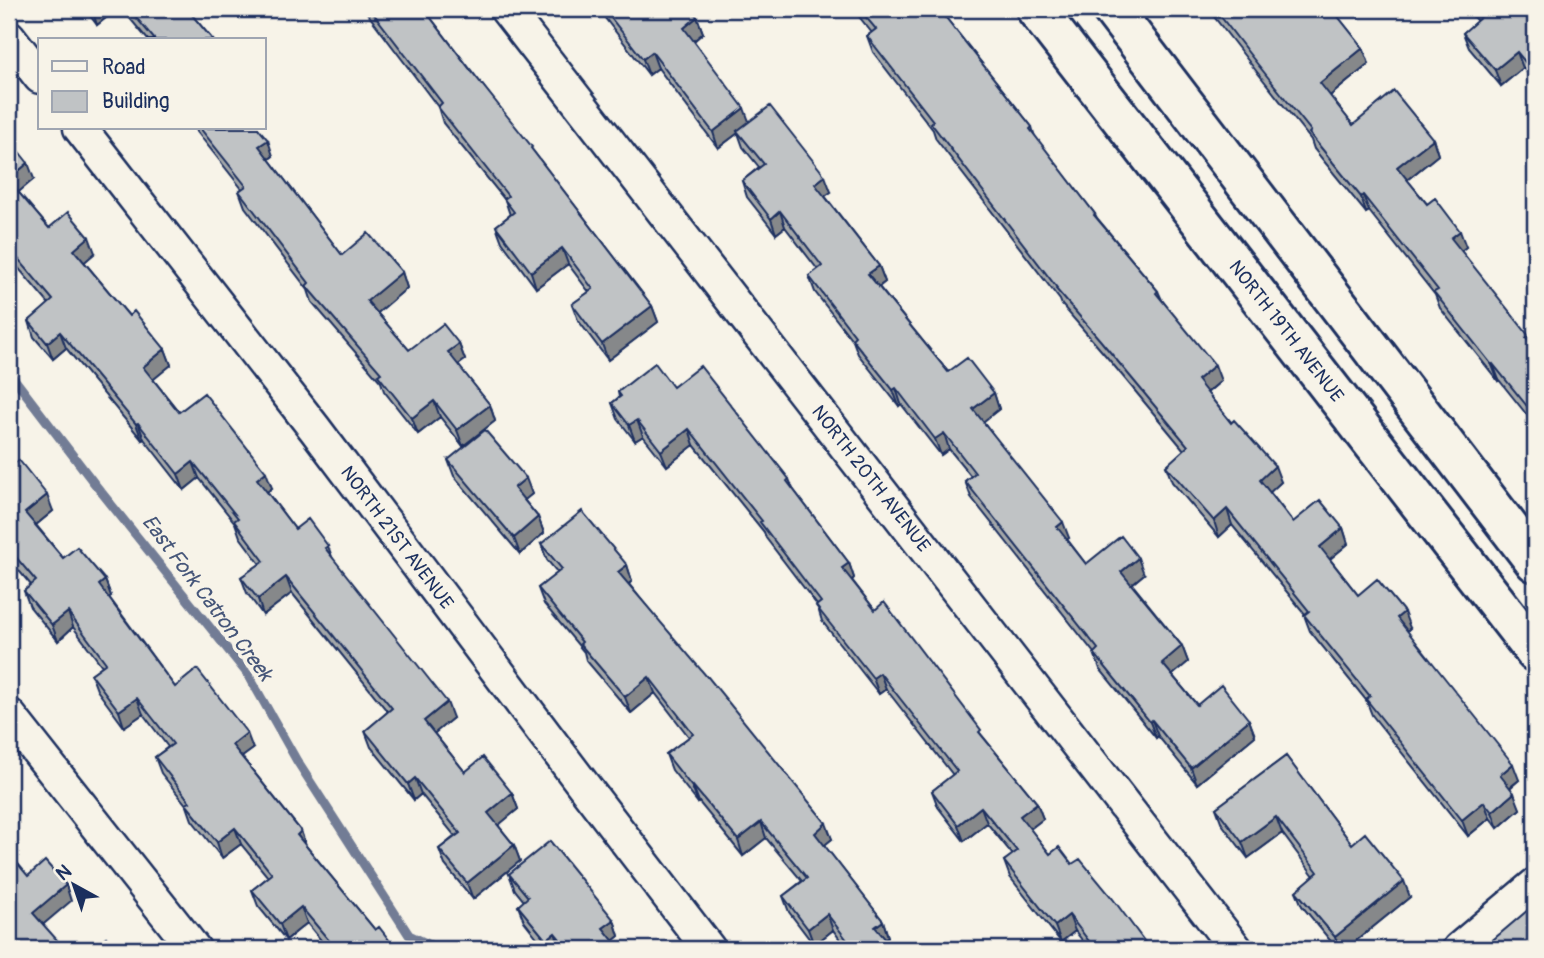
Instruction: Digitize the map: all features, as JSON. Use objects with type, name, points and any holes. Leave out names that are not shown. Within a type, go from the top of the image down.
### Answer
[{"type":"main road","name":"NORTH 19TH AVENUE","points":[[1037,9],[1535,652]]},
{"type":"main road","points":[[1112,9],[1535,562]]},
{"type":"street","name":"NORTH 20TH AVENUE","points":[[506,9],[1236,949]]},
{"type":"street","points":[[9,37],[38,74]]},
{"type":"street","name":"NORTH 21ST AVENUE","points":[[82,130],[315,429],[709,949]]},
{"type":"street","points":[[9,715],[194,949]]},
{"type":"street","points":[[1459,949],[1535,885]]},
{"type":"building","points":[[129,9],[187,9],[211,38],[153,38]]},
{"type":"building","points":[[370,9],[424,9],[652,306],[602,344],[572,304],[593,289],[562,248],[531,272],[496,226],[514,212],[504,199],[508,196],[438,107],[442,103]]},
{"type":"building","points":[[604,9],[691,9],[697,17],[684,28],[744,108],[713,132],[652,52],[643,59]]},
{"type":"building","points":[[859,9],[939,9],[1032,127],[1030,129],[1094,215],[1215,365],[1197,380],[1231,423],[1234,420],[1275,466],[1260,480],[1293,522],[1320,500],[1343,528],[1320,547],[1358,595],[1377,579],[1404,612],[1397,618],[1513,764],[1500,775],[1514,793],[1492,812],[1484,802],[1462,820],[1366,699],[1370,696],[1304,615],[1309,611],[1227,509],[1214,521],[1166,466],[1188,446],[1056,289],[931,123],[933,121],[867,36],[876,29]]},
{"type":"building","points":[[1215,9],[1332,9],[1363,48],[1320,83],[1353,125],[1394,91],[1433,139],[1397,167],[1427,204],[1435,198],[1460,231],[1451,238],[1529,336],[1526,338],[1535,349],[1535,416],[1434,292],[1438,290],[1363,195],[1361,197],[1309,133],[1311,131]]},
{"type":"building","points":[[1474,9],[1527,9],[1535,18],[1535,74],[1517,52],[1495,70],[1463,33],[1481,17]]},
{"type":"building","points":[[770,106],[825,176],[815,184],[879,266],[868,274],[948,372],[967,358],[994,393],[973,409],[1063,522],[1057,527],[1086,564],[1121,536],[1138,558],[1121,572],[1182,646],[1162,663],[1197,705],[1221,685],[1249,720],[1191,768],[1094,653],[1098,649],[965,481],[975,473],[944,433],[935,439],[896,388],[893,390],[852,339],[855,336],[809,276],[822,266],[780,211],[771,219],[742,181],[764,164],[737,131]]},
{"type":"building","points":[[202,130],[260,130],[268,140],[259,146],[342,255],[368,233],[402,272],[367,301],[409,350],[443,324],[459,344],[448,352],[490,405],[457,430],[434,401],[412,418],[378,375],[381,373],[306,286],[309,283],[239,191],[246,186]]},
{"type":"building","points":[[9,139],[28,163],[9,179]]},
{"type":"building","points":[[9,181],[49,228],[68,212],[89,237],[74,250],[129,316],[134,311],[165,349],[143,367],[179,412],[204,393],[266,472],[257,479],[295,529],[308,519],[328,546],[325,548],[447,702],[424,721],[465,772],[483,757],[512,793],[488,813],[514,845],[467,883],[439,849],[460,833],[415,778],[408,784],[365,731],[392,708],[286,577],[258,599],[241,577],[264,561],[234,521],[238,518],[193,462],[178,474],[60,332],[47,343],[29,321],[53,300],[9,248]]},
{"type":"building","points":[[655,363],[673,387],[700,366],[789,479],[787,481],[849,563],[842,568],[875,610],[884,602],[981,730],[979,732],[1037,803],[1020,816],[1050,854],[1059,847],[1072,864],[1080,859],[1150,949],[1095,949],[1069,915],[1055,926],[1004,861],[1017,851],[981,807],[958,825],[932,791],[957,771],[880,673],[873,678],[816,606],[821,602],[760,522],[762,521],[689,429],[661,451],[637,420],[629,425],[612,403],[621,396],[618,392]]},
{"type":"building","points":[[485,430],[526,478],[514,488],[538,517],[514,538],[448,460]]},
{"type":"building","points":[[19,460],[47,495],[25,513],[63,558],[77,547],[105,580],[99,585],[175,687],[197,669],[247,733],[232,745],[301,831],[297,835],[375,930],[379,927],[396,949],[336,949],[301,907],[280,924],[252,890],[272,874],[235,828],[217,842],[186,804],[190,802],[155,757],[173,744],[137,698],[119,711],[91,674],[106,663],[68,612],[52,625],[24,591],[36,581],[9,549],[9,468]]},
{"type":"building","points":[[582,511],[627,565],[618,572],[708,677],[826,823],[815,833],[883,921],[875,927],[894,949],[854,949],[827,914],[808,929],[783,896],[807,878],[761,822],[738,840],[666,754],[693,734],[649,677],[625,697],[580,644],[582,642],[538,588],[562,569],[541,544]]},
{"type":"building","points":[[1286,756],[1352,844],[1365,833],[1404,881],[1335,937],[1296,891],[1318,872],[1276,817],[1242,842],[1216,808]]},
{"type":"building","points":[[550,841],[614,920],[603,928],[620,949],[568,949],[555,933],[546,940],[518,906],[528,897],[509,874]]},
{"type":"building","points":[[9,853],[28,876],[45,861],[66,885],[33,913],[65,949],[11,949],[9,946]]},
{"type":"building","points":[[1535,904],[1535,949],[1482,949]]},
{"type":"building","points":[[106,937],[116,949],[91,949]]},
{"type":"waterway","name":"East Fork Catron Creek","points":[[9,372],[249,676],[297,761],[409,935],[439,949]]}]
